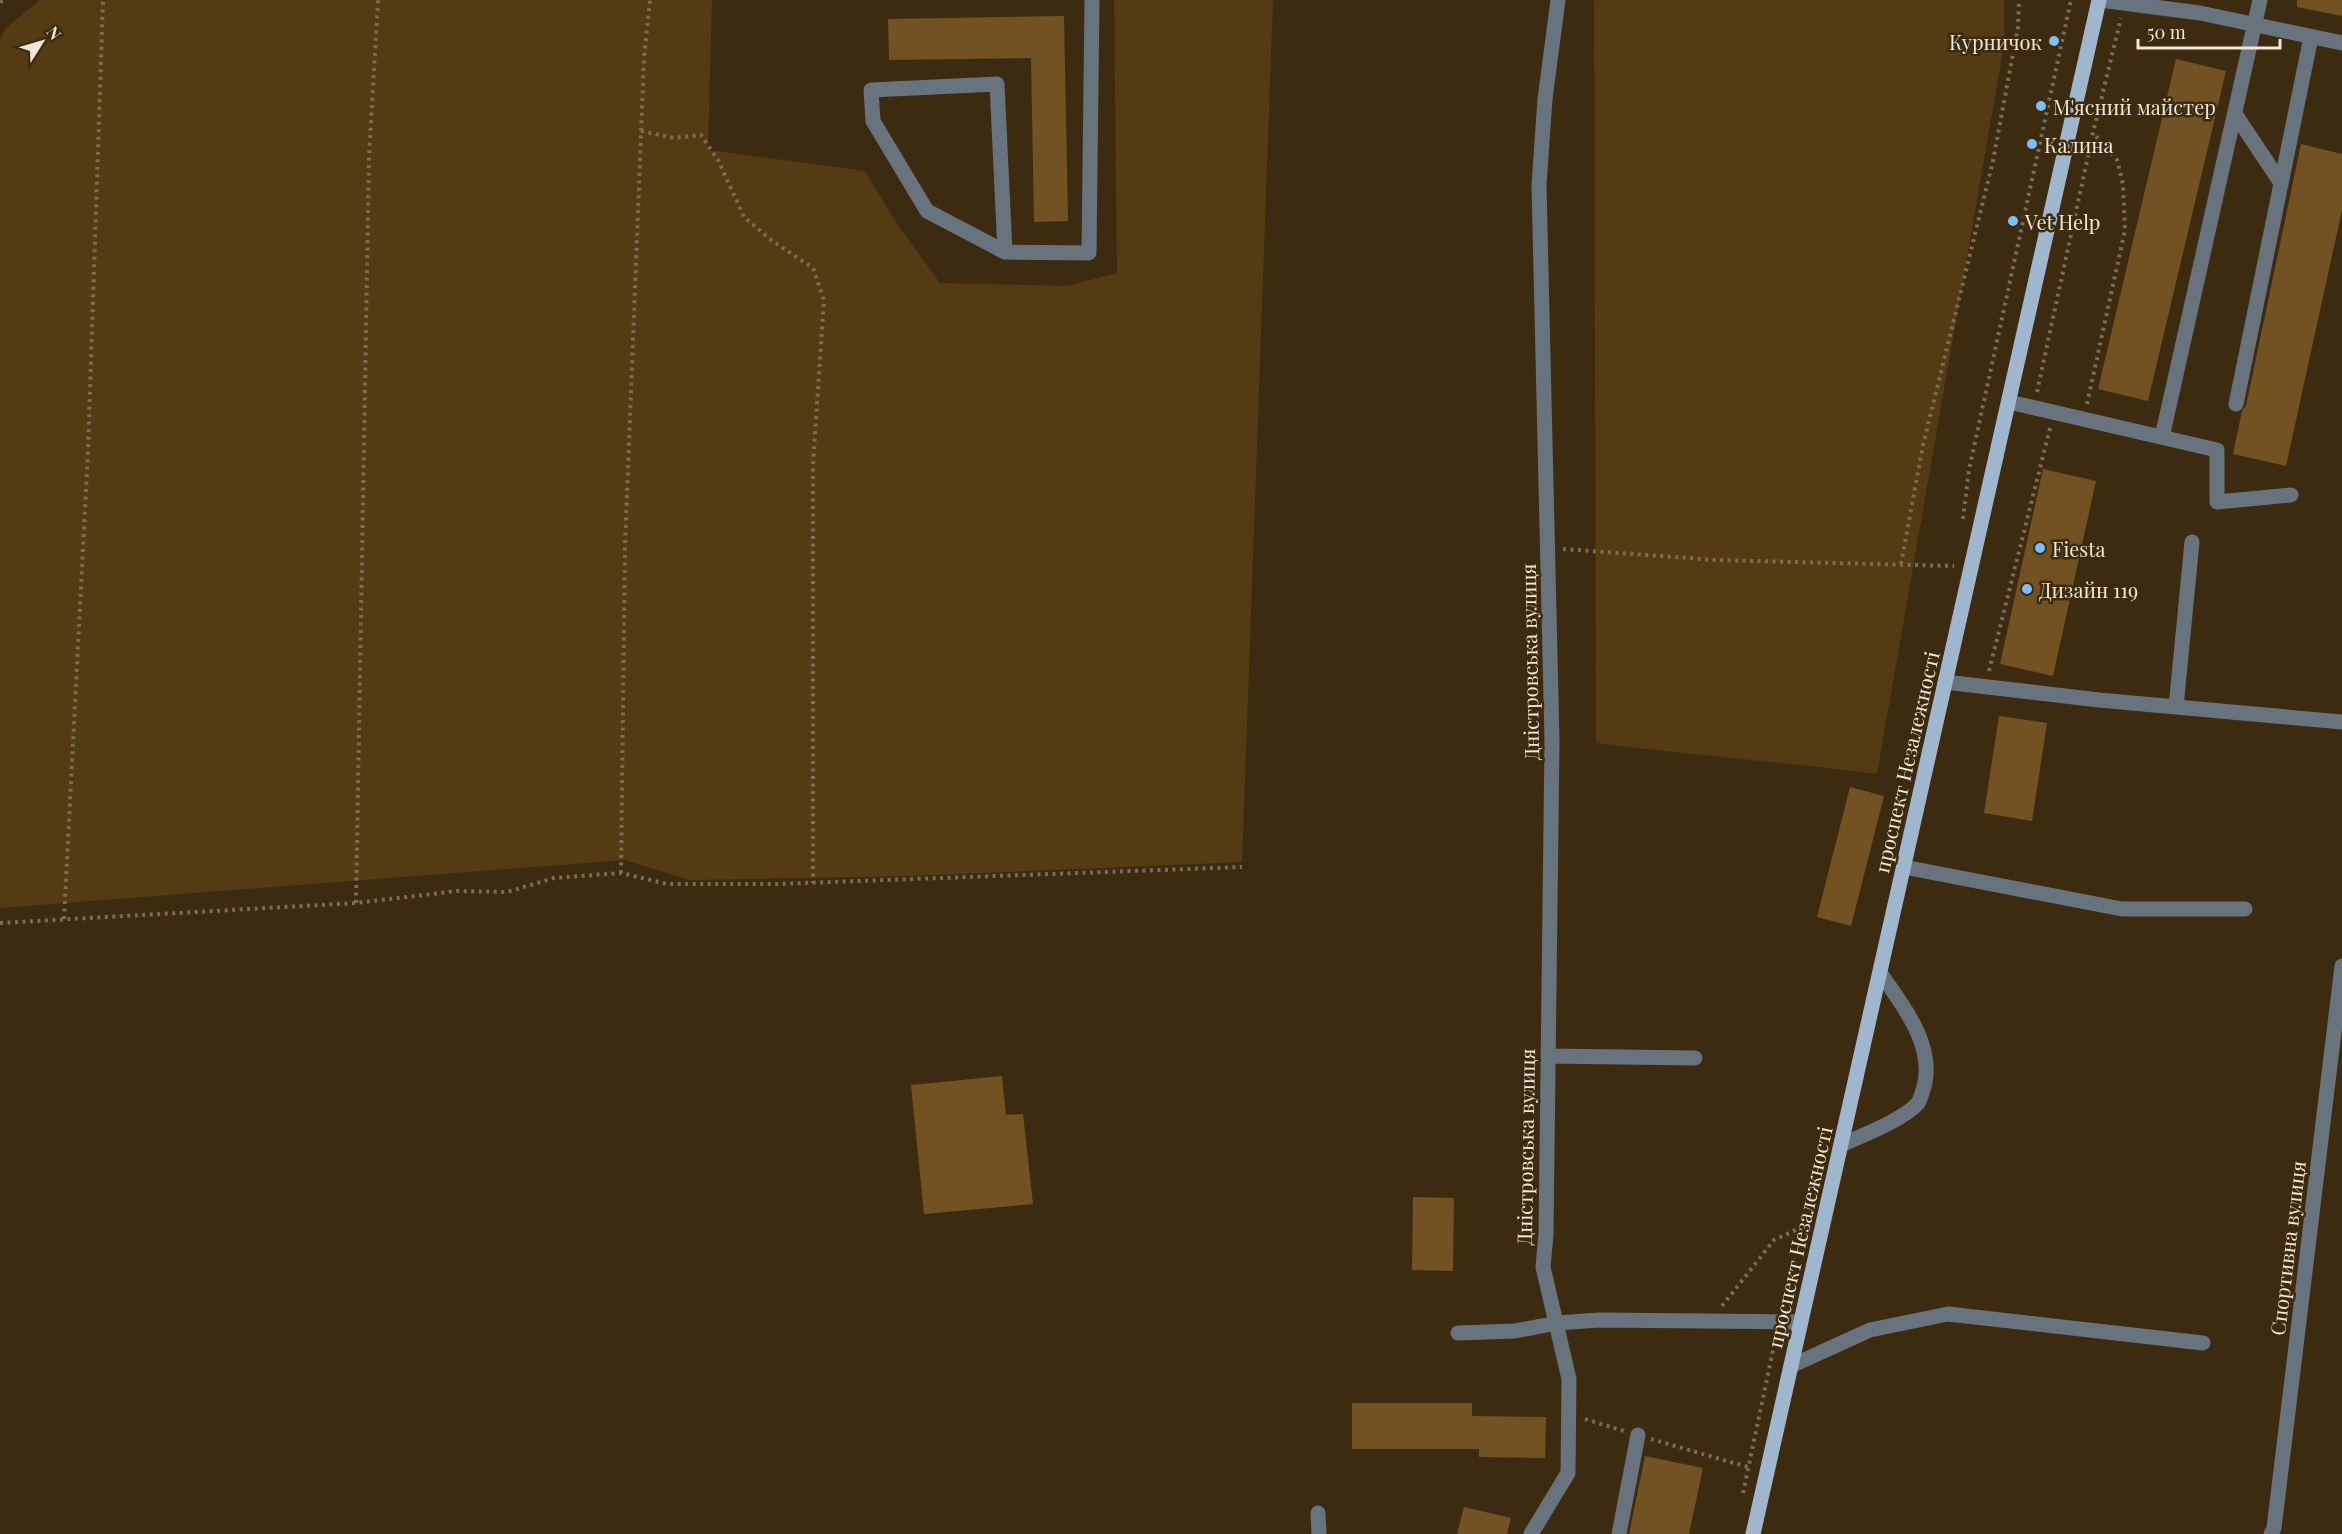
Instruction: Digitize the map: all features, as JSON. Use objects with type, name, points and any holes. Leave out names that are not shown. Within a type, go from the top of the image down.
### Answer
[{"type":"main road","name":"проспект Незалежності","points":[[1753,1534],[2099,0]]},
{"type":"street","points":[[1005,252],[997,84],[871,90],[873,121],[927,210],[1005,252],[1089,253],[1092,0]]},
{"type":"street","name":"Дністровська вулиця","points":[[1531,1534],[1568,1473],[1570,1415],[1569,1379],[1543,1267],[1552,741],[1539,185],[1545,99],[1558,0]]},
{"type":"street","points":[[2099,0],[2200,13],[2342,43]]},
{"type":"street","points":[[2162,437],[2260,0]]},
{"type":"street","points":[[2236,404],[2311,37]]},
{"type":"street","points":[[2235,114],[2282,183]]},
{"type":"street","points":[[2008,402],[2217,450],[2217,502],[2291,495]]},
{"type":"street","points":[[2176,707],[2192,542]]},
{"type":"street","points":[[1945,682],[2099,700],[2342,722]]},
{"type":"street","points":[[1904,867],[2122,909],[2245,909]]},
{"type":"street","name":"Спортивна вулиця","points":[[2271,1534],[2274,1528],[2342,966]]},
{"type":"street","points":[[1841,1145],[1888,1124],[1918,1102],[1927,1077],[1924,1050],[1911,1020],[1880,973]]},
{"type":"street","points":[[1548,1056],[1695,1058]]},
{"type":"street","points":[[1791,1366],[1870,1330],[1948,1314],[2203,1343]]},
{"type":"street","points":[[1458,1333],[1515,1331],[1557,1323],[1599,1320],[1802,1322]]},
{"type":"street","points":[[1619,1534],[1638,1435]]},
{"type":"street","points":[[1318,1513],[1319,1534]]},
{"type":"path","points":[[64,920],[88,451],[103,0]]},
{"type":"path","points":[[356,903],[369,156],[378,0]]},
{"type":"path","points":[[621,873],[625,547],[644,57],[650,0]]},
{"type":"path","points":[[1901,564],[1923,445],[1993,161],[2018,27],[2019,0]]},
{"type":"path","points":[[1962,524],[1969,470],[2071,0]]},
{"type":"path","points":[[2034,408],[2093,133],[2124,3]]},
{"type":"path","points":[[641,131],[674,138],[701,135],[718,160],[744,217],[771,240],[813,268],[824,300],[813,464],[813,883]]},
{"type":"path","points":[[2084,419],[2125,230],[2123,184],[2117,160],[2093,133]]},
{"type":"path","points":[[1985,686],[2053,412]]},
{"type":"path","points":[[1548,548],[1716,560],[1957,566],[1958,556]]},
{"type":"path","points":[[0,923],[356,903],[457,891],[507,892],[554,878],[621,873],[667,884],[813,883],[1242,867]]},
{"type":"path","points":[[1741,1500],[1779,1322],[1806,1215]]},
{"type":"path","points":[[1710,1321],[1774,1240],[1803,1227]]},
{"type":"path","points":[[1570,1415],[1749,1467]]},
{"type":"shaded area","points":[[40,0],[712,0],[708,150],[865,171],[897,224],[940,283],[1067,286],[1117,273],[1114,0],[1273,0],[1242,862],[908,876],[689,880],[625,860],[0,908],[0,39],[6,28]]},
{"type":"shaded area","points":[[1594,0],[2004,0],[2004,45],[1877,774],[1596,743]]},
{"type":"building","points":[[2297,0],[2342,0],[2342,16],[2297,7]]},
{"type":"building","points":[[1064,16],[1068,221],[1034,222],[1031,58],[889,60],[888,19]]},
{"type":"building","points":[[2176,59],[2226,71],[2148,401],[2098,389]]},
{"type":"building","points":[[2301,144],[2342,154],[2342,210],[2286,466],[2233,454],[2242,411],[2246,406]]},
{"type":"building","points":[[2043,469],[2096,481],[2053,676],[2000,664]]},
{"type":"building","points":[[1999,716],[2047,723],[2032,821],[1984,813]]},
{"type":"building","points":[[1850,787],[1884,796],[1851,926],[1817,917]]},
{"type":"building","points":[[1002,1076],[1006,1115],[1023,1114],[1033,1204],[924,1214],[911,1085]]},
{"type":"building","points":[[1413,1197],[1454,1198],[1453,1271],[1412,1270]]},
{"type":"building","points":[[1352,1403],[1472,1403],[1472,1416],[1546,1417],[1545,1458],[1479,1457],[1479,1449],[1352,1449]]},
{"type":"building","points":[[1645,1456],[1703,1468],[1689,1534],[1629,1534]]},
{"type":"building","points":[[1464,1507],[1511,1518],[1507,1534],[1457,1534]]},
{"type":"place","name":"Курничок","points":[[2054,41]]},
{"type":"place","name":"М'ясний майстер","points":[[2041,106]]},
{"type":"place","name":"Калина","points":[[2032,144]]},
{"type":"place","name":"Vet Help","points":[[2013,221]]},
{"type":"place","name":"Fiesta","points":[[2040,548]]},
{"type":"place","name":"Дизайн 119","points":[[2027,589]]}]
